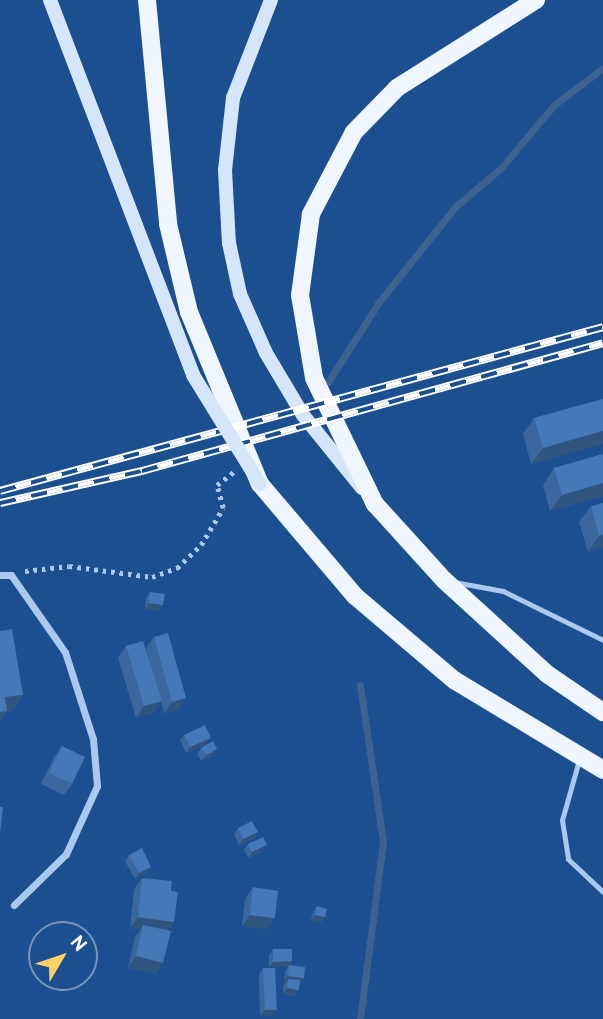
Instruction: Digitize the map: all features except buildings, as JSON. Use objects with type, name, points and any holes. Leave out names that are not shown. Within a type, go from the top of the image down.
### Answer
[{"type":"main road","points":[[50,0],[193,375],[260,484],[355,596],[453,680],[603,770]]},
{"type":"main road","points":[[147,0],[168,224],[189,312],[260,484]]},
{"type":"main road","points":[[271,0],[233,98],[225,170],[229,243],[240,294],[266,353],[303,415],[374,503],[444,580],[547,674],[603,712]]},
{"type":"main road","points":[[374,503],[340,442],[305,338],[300,259],[312,214],[354,132],[397,88],[536,0]]},
{"type":"street","points":[[0,575],[11,575],[65,652],[93,739],[97,786],[84,826],[66,854],[14,905]]},
{"type":"lane","points":[[444,580],[503,592],[603,640]]},
{"type":"lane","points":[[581,757],[562,820],[568,859],[603,892]]},
{"type":"path","points":[[11,575],[69,566],[152,578],[177,568],[201,545],[223,508],[217,485]]},
{"type":"waterway","points":[[328,382],[379,302],[455,207],[501,168],[554,105],[603,68]]},
{"type":"waterway","points":[[360,685],[383,841],[360,1019]]},
{"type":"railway","points":[[0,491],[603,327]]},
{"type":"railway","points":[[0,503],[142,471],[603,343]]}]
